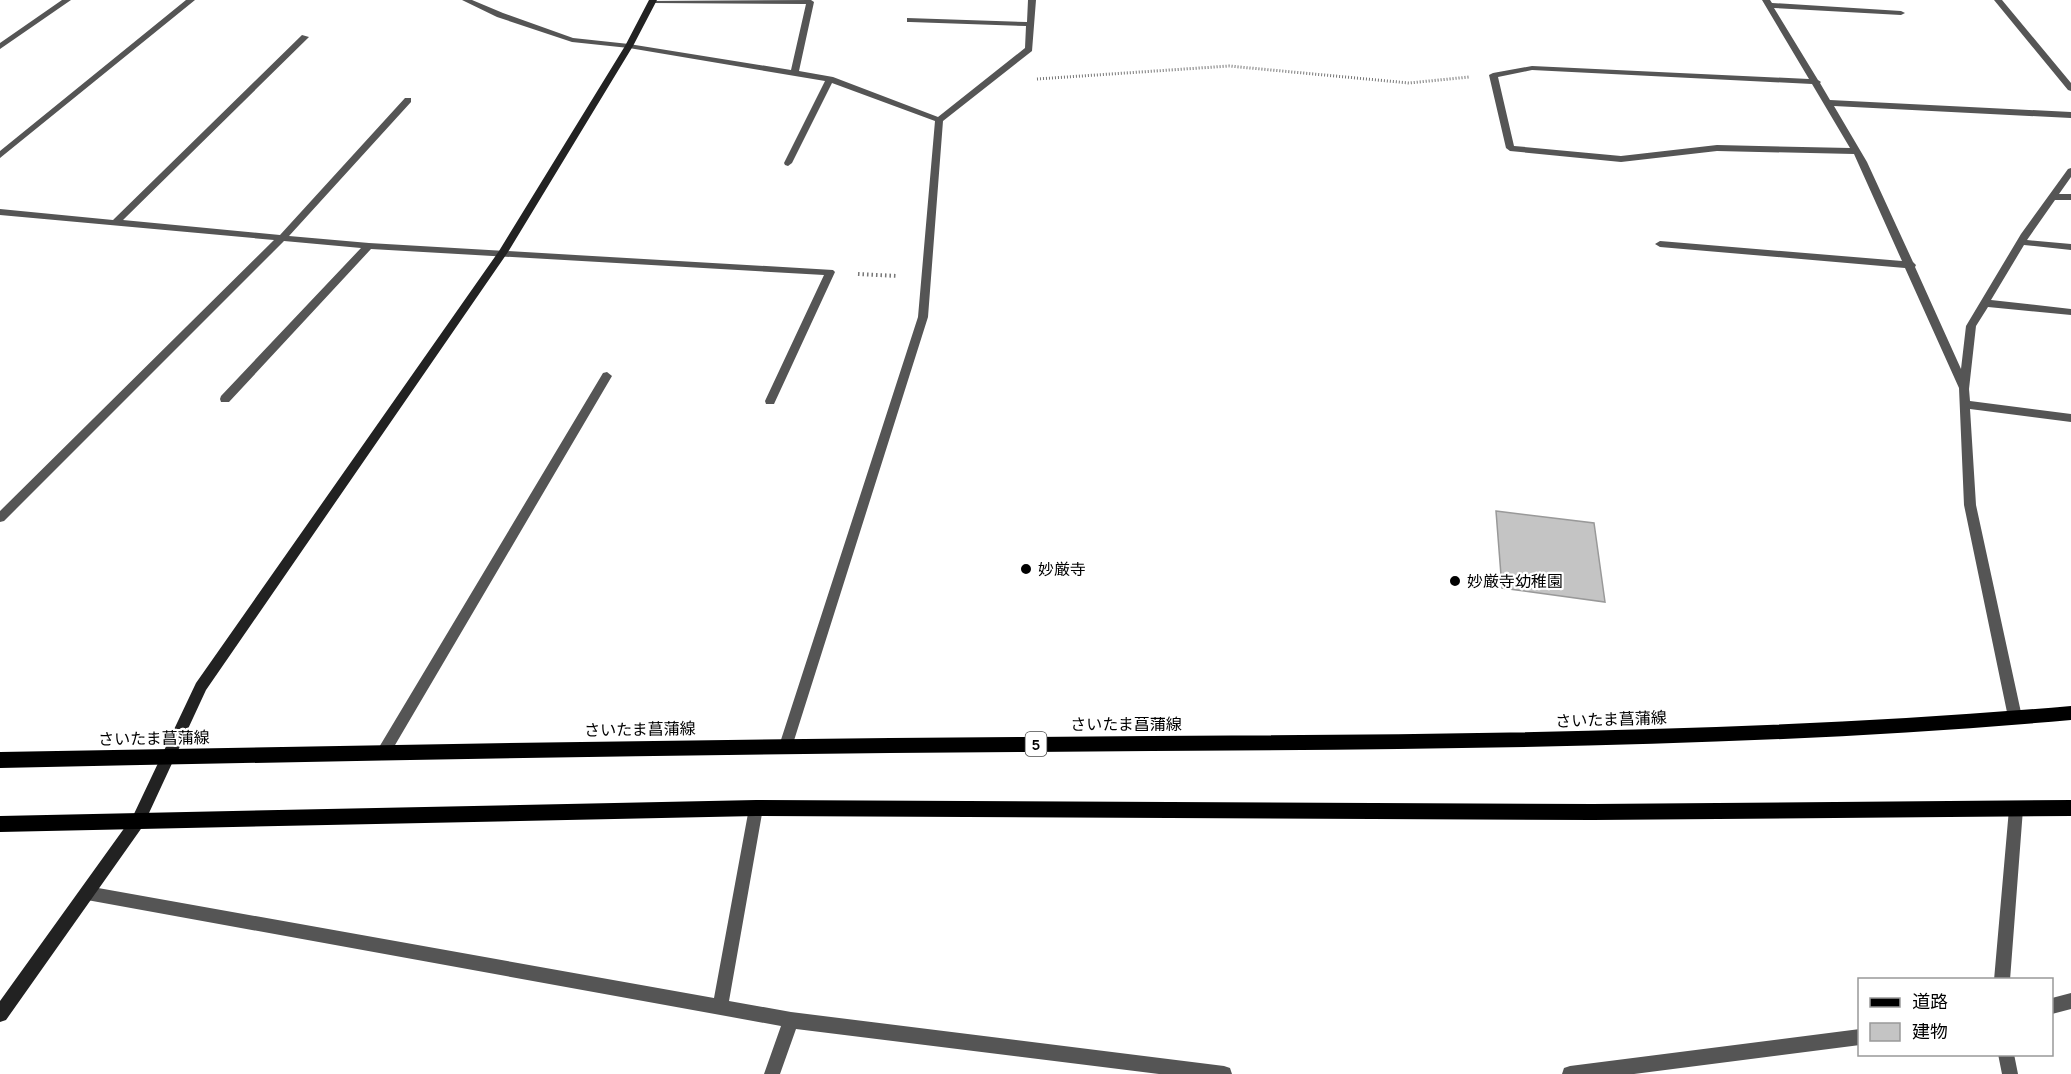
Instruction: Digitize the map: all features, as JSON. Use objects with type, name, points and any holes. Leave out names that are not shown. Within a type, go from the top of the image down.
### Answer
[{"type":"main road","name":"さいたま菖蒲線","points":[[0,759],[786,746],[1562,740],[1947,724],[2071,713]]},
{"type":"main road","points":[[0,824],[756,808],[1569,812],[2071,808]]},
{"type":"street","points":[[0,47],[67,0]]},
{"type":"street","points":[[0,155],[191,0]]},
{"type":"street","points":[[466,0],[500,15],[572,40],[629,46],[830,79],[939,120]]},
{"type":"street","points":[[0,1014],[138,821],[201,687],[502,252],[629,46],[653,0],[810,2],[795,73]]},
{"type":"street","points":[[786,746],[923,317],[939,120],[1029,49],[1032,0]]},
{"type":"street","points":[[1998,0],[2071,88]]},
{"type":"street","points":[[1768,2],[1901,13]]},
{"type":"street","points":[[1768,2],[1857,151],[1911,265],[1964,389]]},
{"type":"street","points":[[910,20],[1030,24]]},
{"type":"street","points":[[116,222],[305,37]]},
{"type":"street","points":[[1817,82],[1532,68],[1493,75],[1510,148],[1621,159],[1717,148],[1857,151]]},
{"type":"street","points":[[788,163],[830,79]]},
{"type":"street","points":[[0,518],[282,238],[408,100]]},
{"type":"street","points":[[1830,103],[2071,115]]},
{"type":"street","points":[[2015,717],[1970,506],[1964,389],[1971,326],[2022,242],[2071,171]]},
{"type":"street","points":[[2053,197],[2071,197]]},
{"type":"street","points":[[0,212],[369,246],[830,272],[770,401]]},
{"type":"street","points":[[2022,242],[2071,247]]},
{"type":"street","points":[[1660,244],[1911,265]]},
{"type":"street","points":[[225,399],[369,246]]},
{"type":"street","points":[[1985,303],[2071,312]]},
{"type":"street","points":[[383,753],[607,376]]},
{"type":"street","points":[[1965,405],[2071,418]]},
{"type":"street","points":[[720,1006],[756,808]]},
{"type":"street","points":[[2002,978],[2016,809]]},
{"type":"street","points":[[87,893],[791,1020],[1168,1071],[1224,1074]]},
{"type":"street","points":[[2053,1006],[2071,1001]]},
{"type":"street","points":[[772,1074],[791,1020]]},
{"type":"street","points":[[1570,1074],[1858,1037]]},
{"type":"street","points":[[2006,1056],[2010,1074]]},
{"type":"path","points":[[986,83],[1228,66],[1409,83],[1493,75]]},
{"type":"path","points":[[830,272],[926,277]]},
{"type":"building","points":[[1496,511],[1594,523],[1605,602],[1502,588]]},
{"type":"place","name":"妙厳寺","points":[[1026,569]]},
{"type":"place","name":"妙厳寺幼稚園","points":[[1455,581]]}]
